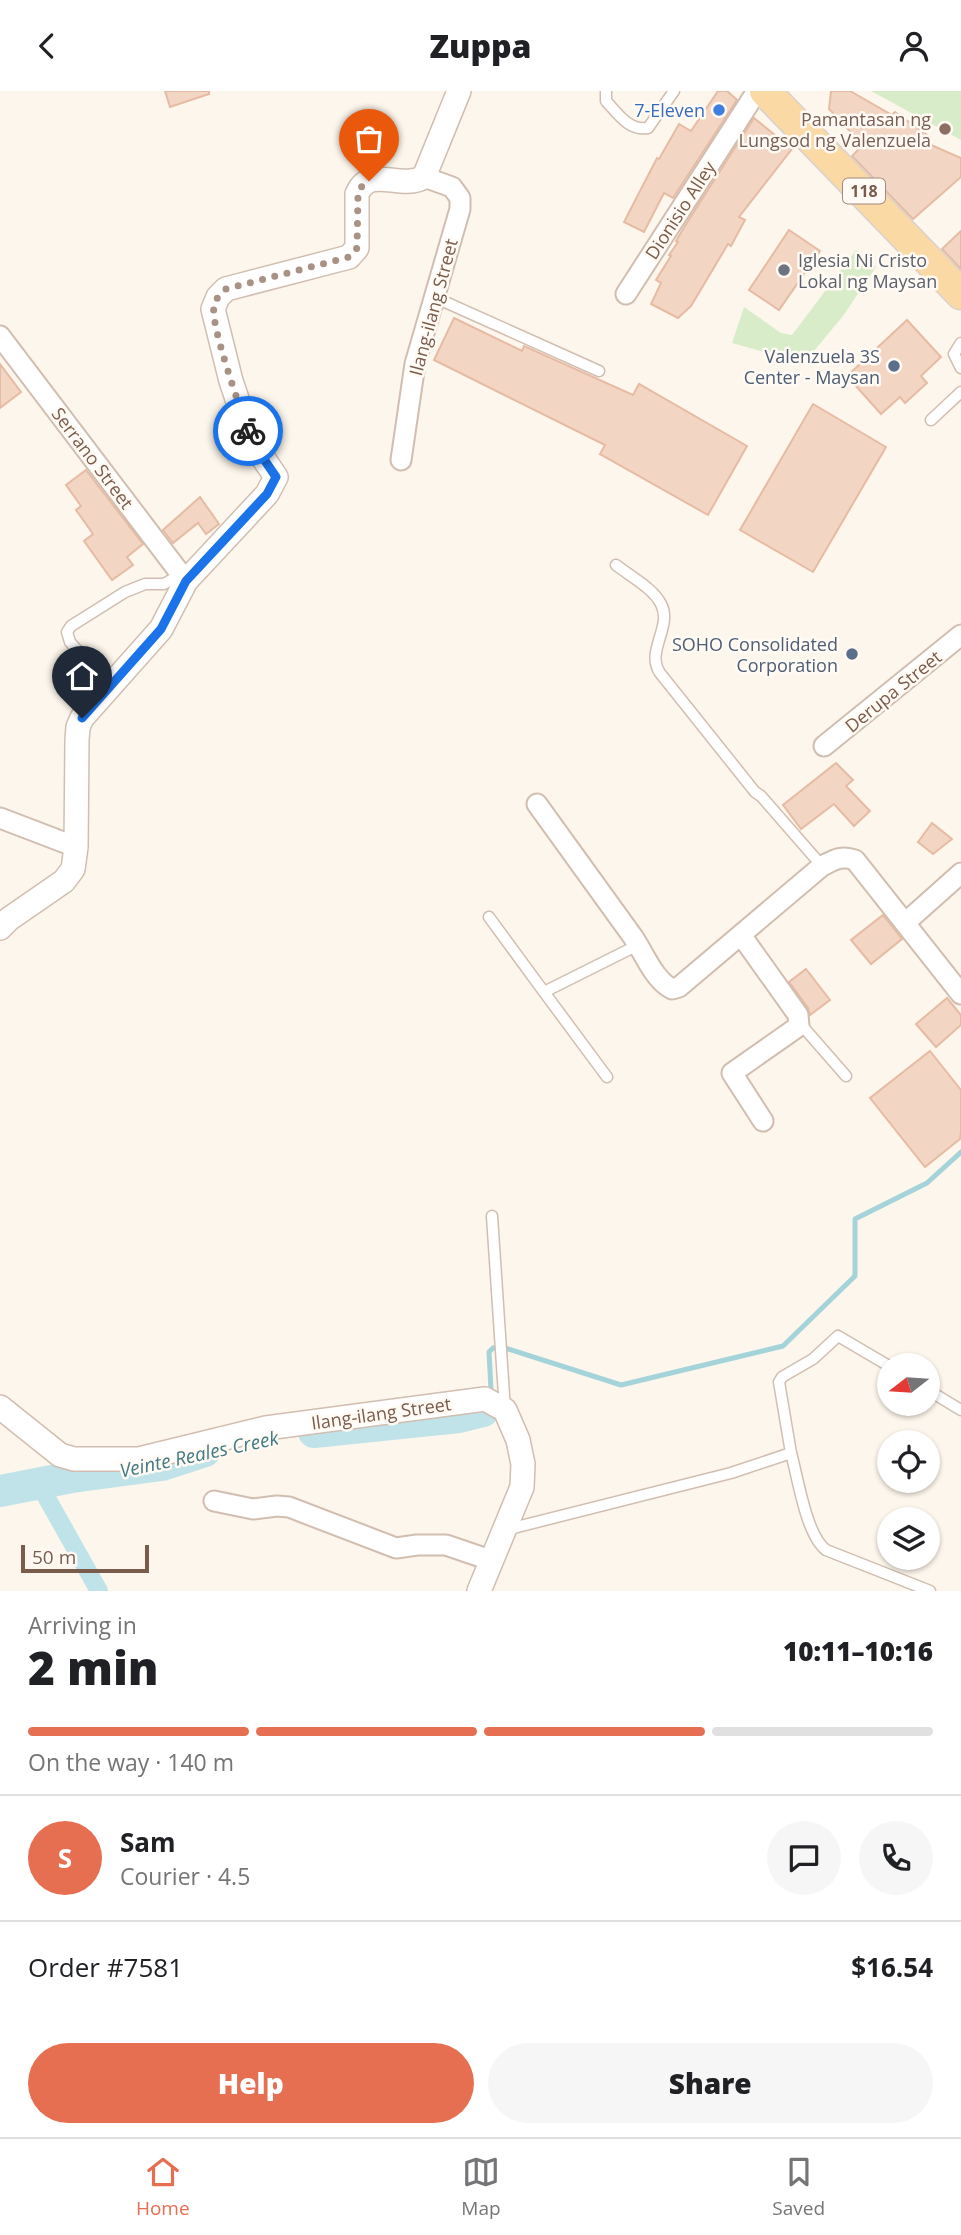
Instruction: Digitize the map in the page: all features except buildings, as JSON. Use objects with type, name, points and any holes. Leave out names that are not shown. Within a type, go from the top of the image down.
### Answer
[{"type":"main road","name":"118","points":[[765,91],[961,293]]},
{"type":"street","points":[[424,177],[459,91]]},
{"type":"street","name":"Dionisio Alley","points":[[626,294],[757,91]]},
{"type":"street","name":"Ilang-ilang Street","points":[[0,928],[64,881],[73,869],[76,847],[78,727],[90,707],[161,629],[183,577],[267,494],[276,477],[251,440],[231,381],[213,309],[218,297],[226,289],[349,257],[357,248],[360,188],[374,179],[405,183],[424,177],[452,187],[460,198],[460,209],[415,364],[401,460]]},
{"type":"street","name":"Serrano Street","points":[[0,336],[183,577]]},
{"type":"street","name":"Derupa Street","points":[[824,746],[961,635]]},
{"type":"street","points":[[537,804],[665,985],[672,989],[679,987],[822,866],[838,857],[847,857],[855,860],[961,994]]},
{"type":"street","points":[[0,818],[76,847]]},
{"type":"street","points":[[905,923],[961,873]]},
{"type":"street","points":[[741,935],[798,1015],[799,1026],[732,1073],[763,1121]]},
{"type":"street","name":"Ilang-ilang Street","points":[[0,1407],[60,1455],[74,1459],[139,1459],[267,1429],[473,1400],[485,1399],[505,1410]]},
{"type":"street","points":[[479,1591],[522,1487],[523,1464],[518,1440],[505,1410]]},
{"type":"street","points":[[214,1501],[253,1509],[289,1507],[396,1548],[446,1545],[490,1560]]},
{"type":"lane","points":[[606,91],[606,101],[631,126],[638,129],[648,128],[674,91]]},
{"type":"lane","points":[[434,297],[599,371]]},
{"type":"lane","points":[[961,343],[954,353],[961,368]]},
{"type":"lane","points":[[932,420],[961,393]]},
{"type":"lane","points":[[616,565],[649,590],[661,603],[664,620],[655,658],[660,673],[755,792],[822,866]]},
{"type":"lane","points":[[109,687],[70,642],[67,632],[71,626],[125,592],[145,584],[164,584],[183,577]]},
{"type":"lane","points":[[489,917],[607,1077]]},
{"type":"lane","points":[[544,992],[638,945]]},
{"type":"lane","points":[[799,1026],[805,1028],[846,1076]]},
{"type":"lane","points":[[492,1216],[505,1410]]},
{"type":"lane","points":[[877,1359],[838,1336],[813,1359],[782,1377],[778,1387],[791,1453],[815,1538],[820,1545],[826,1550],[930,1591]]},
{"type":"lane","points":[[940,1397],[961,1410]]},
{"type":"lane","points":[[503,1530],[654,1494],[791,1453]]},
{"type":"green space","name":"Pamantasan ng Lungsod ng Valenzuela","points":[[871,91],[961,91],[961,140]]},
{"type":"green space","points":[[856,250],[876,267],[843,316],[804,363],[732,343],[744,307],[781,333],[792,335]]},
{"type":"waterway","points":[[505,1348],[621,1385],[783,1346],[855,1276],[855,1219],[927,1183],[961,1152]]},
{"type":"waterway","points":[[491,1390],[489,1352],[493,1348]]},
{"type":"waterway","name":"Veinte Reales Creek","points":[[314,1432],[459,1417],[483,1411]]},
{"type":"waterway","name":"Veinte Reales Creek","points":[[0,1491],[72,1477],[162,1465],[205,1451]]},
{"type":"waterway","points":[[39,1484],[99,1591]]},
{"type":"way so far","points":[[248,431],[231,381],[213,309],[218,297],[226,289],[353,254],[357,248],[358,194],[360,188],[369,181]]},
{"type":"place","name":"7-Eleven","points":[[719,110]]},
{"type":"place","name":"Pamantasan ng Lungsod ng Valenzuela","points":[[945,129]]},
{"type":"place","name":"Iglesia Ni Cristo Lokal ng Maysan","points":[[784,270]]},
{"type":"place","name":"Valenzuela 3S Center - Maysan","points":[[894,366]]},
{"type":"place","name":"SOHO Consolidated Corporation","points":[[852,654]]},
{"type":"route","points":[[82,718],[161,629],[186,581],[267,494],[276,477],[251,440],[248,431]]}]
